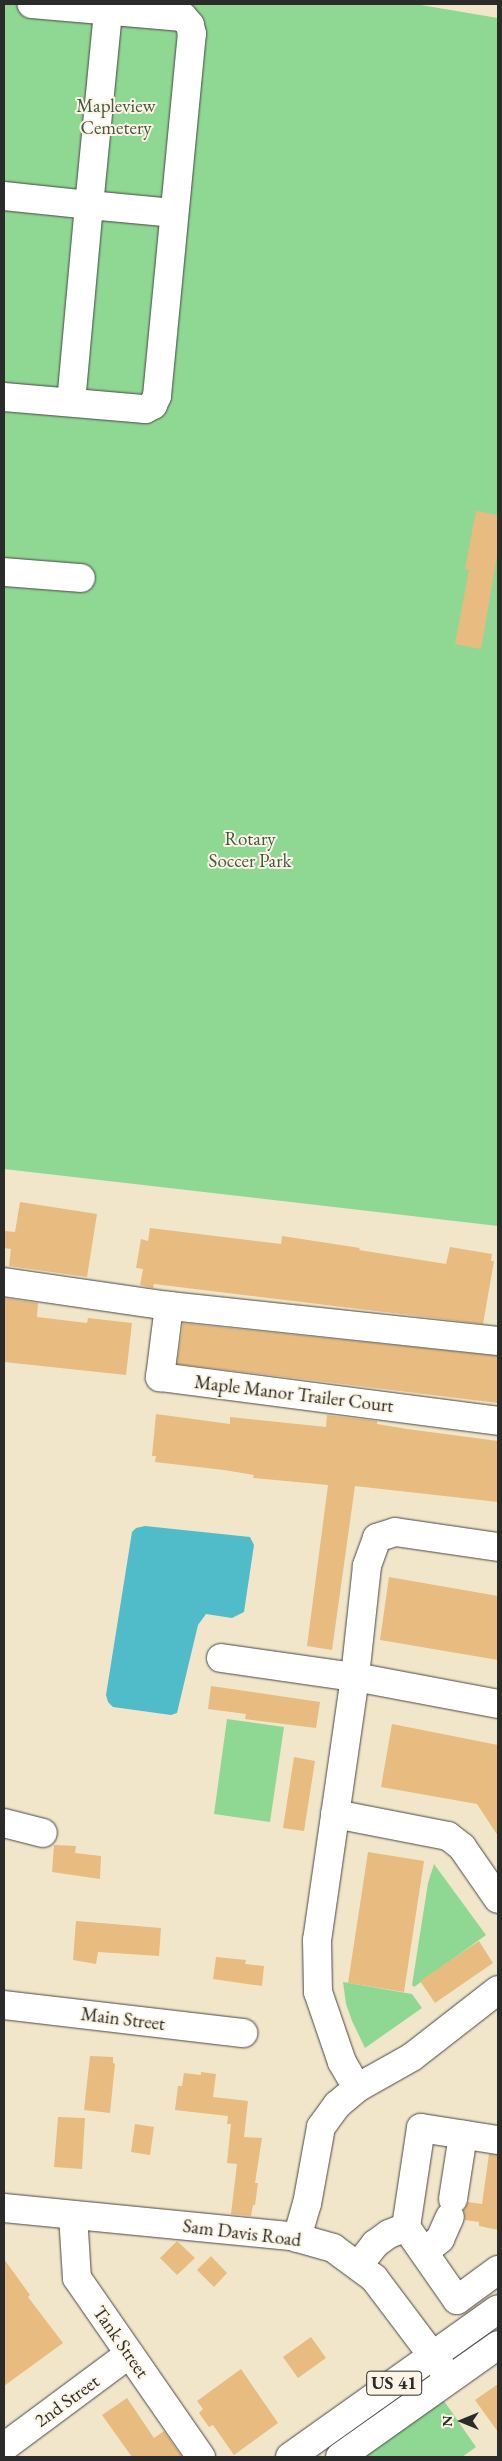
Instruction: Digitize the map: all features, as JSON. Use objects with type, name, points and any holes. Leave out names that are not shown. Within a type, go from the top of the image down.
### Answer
[{"type":"street","points":[[4,397],[71,401],[145,409],[153,405],[158,396],[173,213],[192,34],[190,24],[183,17],[32,4]]},
{"type":"street","points":[[71,401],[108,12]]},
{"type":"street","points":[[4,196],[173,213]]},
{"type":"street","points":[[4,572],[81,578]]},
{"type":"street","points":[[4,1282],[169,1306],[498,1341]]},
{"type":"street","name":"Maple Manor Trailer Court","points":[[169,1306],[160,1377],[498,1421]]},
{"type":"street","points":[[357,2088],[342,2062],[318,1992],[317,1940],[355,1677],[367,1566],[378,1538],[395,1532],[498,1548]]},
{"type":"street","points":[[221,1658],[355,1677],[498,1704]]},
{"type":"street","points":[[335,1814],[448,1836],[462,1847],[498,1899]]},
{"type":"street","points":[[4,1823],[43,1833]]},
{"type":"street","points":[[297,2238],[307,2204],[321,2127],[337,2105],[357,2088],[412,2057],[497,1995]]},
{"type":"street","name":"Main Street","points":[[4,2006],[242,2033]]},
{"type":"street","points":[[498,2140],[422,2128],[406,2228],[457,2300],[498,2270]]},
{"type":"street","points":[[424,2252],[440,2240],[451,2208],[462,2134]]},
{"type":"street","name":"Sam Davis Road","points":[[4,2208],[297,2238],[333,2248],[374,2278],[450,2379]]},
{"type":"street","name":"Tank Street","points":[[73,2215],[77,2278],[201,2457]]},
{"type":"street","points":[[358,2266],[375,2244],[389,2234],[406,2228]]},
{"type":"street","name":"US 41","points":[[290,2457],[498,2309]]},
{"type":"street","name":"US 41","points":[[340,2457],[498,2345]]},
{"type":"street","name":"2nd Street","points":[[4,2447],[129,2354]]},
{"type":"green space","name":"Rotary Soccer Park","points":[[4,4],[415,4],[498,18],[498,1226],[4,1169]]},
{"type":"green space","points":[[227,1719],[284,1727],[270,1822],[214,1814]]},
{"type":"green space","points":[[434,1864],[486,1935],[414,1987],[412,1985],[428,1883]]},
{"type":"green space","points":[[343,1982],[412,1994],[422,2008],[365,2048],[346,2004]]},
{"type":"green space","points":[[442,2398],[476,2447],[462,2457],[359,2457]]},
{"type":"water","points":[[145,1526],[250,1537],[254,1545],[244,1612],[232,1618],[206,1614],[198,1625],[177,1713],[171,1715],[113,1707],[108,1702],[106,1695],[132,1532],[136,1528]]},
{"type":"building","points":[[476,511],[498,515],[498,550],[481,649],[455,644],[469,570],[465,569]]},
{"type":"building","points":[[20,1202],[97,1214],[87,1277],[9,1266],[11,1249],[4,1248],[5,1231],[15,1232]]},
{"type":"building","points":[[150,1228],[281,1244],[282,1236],[446,1264],[450,1247],[492,1254],[491,1261],[494,1261],[483,1324],[154,1284],[153,1288],[140,1285],[143,1269],[136,1268],[141,1239],[148,1241]]},
{"type":"building","points":[[4,1298],[38,1303],[37,1317],[87,1323],[88,1318],[132,1323],[126,1375],[4,1362]]},
{"type":"building","points":[[183,1323],[498,1356],[498,1403],[177,1364]]},
{"type":"building","points":[[156,1414],[230,1424],[230,1417],[326,1427],[327,1415],[377,1421],[377,1424],[407,1429],[498,1441],[498,1502],[355,1486],[332,1650],[307,1646],[328,1485],[253,1478],[254,1475],[224,1470],[155,1462],[156,1456],[152,1456]]},
{"type":"building","points":[[389,1577],[498,1596],[498,1660],[380,1640]]},
{"type":"building","points":[[211,1686],[320,1702],[316,1728],[245,1719],[246,1714],[208,1709]]},
{"type":"building","points":[[392,1724],[498,1745],[498,1836],[477,1804],[381,1787]]},
{"type":"building","points":[[294,1757],[315,1761],[304,1831],[283,1828]]},
{"type":"building","points":[[54,1845],[76,1846],[75,1853],[101,1856],[100,1879],[52,1872]]},
{"type":"building","points":[[368,1852],[424,1861],[404,1992],[348,1983]]},
{"type":"building","points":[[76,1921],[161,1928],[159,1956],[98,1952],[96,1964],[73,1960]]},
{"type":"building","points":[[479,1941],[493,1963],[435,2003],[420,1981]]},
{"type":"building","points":[[216,1957],[246,1960],[245,1964],[264,1966],[262,1986],[213,1979]]},
{"type":"building","points":[[90,2056],[113,2057],[113,2063],[115,2064],[110,2113],[84,2110]]},
{"type":"building","points":[[201,2072],[216,2074],[213,2097],[248,2101],[244,2137],[262,2138],[255,2183],[258,2183],[255,2205],[253,2205],[251,2216],[231,2214],[237,2164],[227,2163],[231,2124],[227,2124],[228,2116],[175,2110],[178,2086],[182,2086],[184,2073],[201,2075]]},
{"type":"building","points":[[58,2117],[85,2118],[82,2169],[54,2167]]},
{"type":"building","points":[[135,2124],[154,2127],[150,2155],[131,2152]]},
{"type":"building","points":[[489,2154],[498,2155],[498,2230],[479,2226],[479,2222],[465,2220],[464,2210],[468,2202],[482,2204]]},
{"type":"building","points":[[177,2241],[195,2258],[177,2275],[160,2258]]},
{"type":"building","points":[[211,2256],[227,2273],[214,2287],[197,2270]]},
{"type":"building","points":[[4,2259],[30,2295],[28,2297],[63,2343],[4,2386]]},
{"type":"building","points":[[311,2337],[326,2358],[298,2378],[283,2357]]},
{"type":"building","points":[[241,2369],[278,2423],[234,2455],[213,2425],[209,2427],[199,2413],[203,2409],[197,2401]]},
{"type":"building","points":[[498,2384],[498,2432],[475,2400]]},
{"type":"building","points":[[127,2398],[154,2438],[164,2431],[182,2457],[132,2457],[102,2415]]},
{"type":"park label","name":"Mapleview Cemetery","points":[[116,117]]}]
